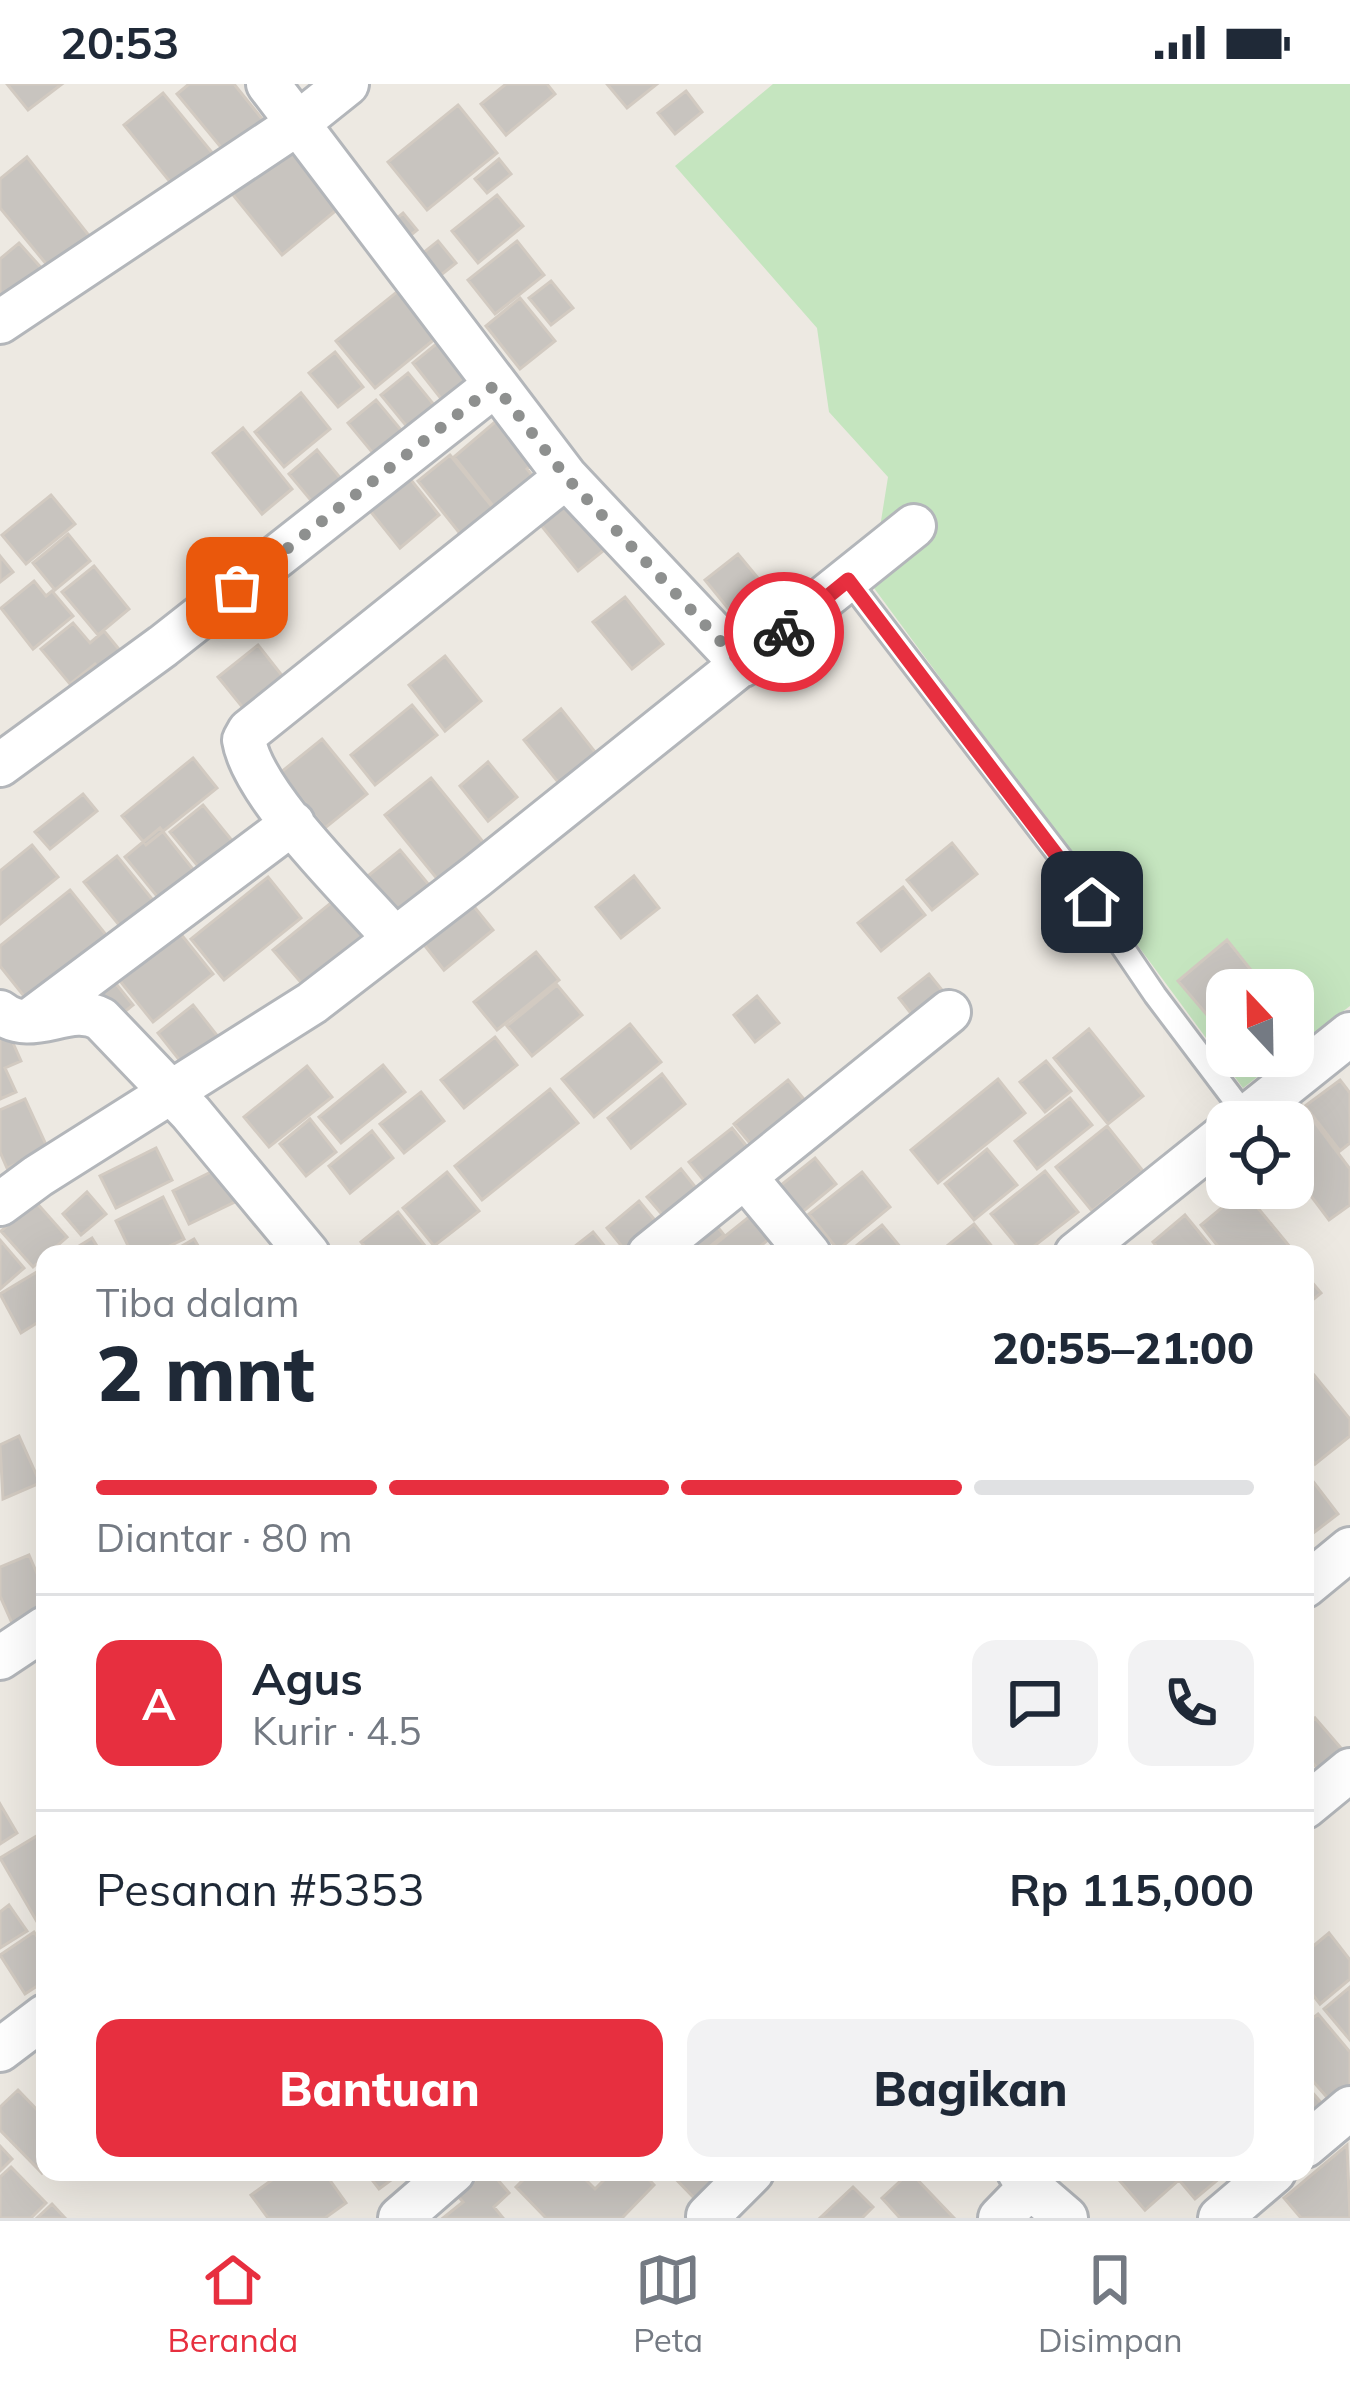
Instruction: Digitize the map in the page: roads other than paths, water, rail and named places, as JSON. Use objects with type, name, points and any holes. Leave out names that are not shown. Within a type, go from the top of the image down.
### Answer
[{"type":"street","points":[[268,84],[566,477],[743,665]]},
{"type":"street","points":[[0,322],[297,124],[347,84]]},
{"type":"street","points":[[0,765],[163,646],[495,385]]},
{"type":"street","points":[[395,939],[293,823],[246,755],[244,740],[249,730],[566,477]]},
{"type":"street","points":[[0,1204],[38,1175],[312,1003],[914,526]]},
{"type":"street","points":[[12,1018],[293,823]]},
{"type":"street","points":[[660,1245],[949,1012]]},
{"type":"street","points":[[12,1018],[93,1014],[114,1030],[300,1245]]},
{"type":"street","points":[[1267,1101],[1350,1034]]},
{"type":"street","points":[[1087,1245],[1206,1150]]},
{"type":"street","points":[[746,1178],[802,1245]]},
{"type":"street","points":[[0,1658],[36,1634]]},
{"type":"street","points":[[1314,1800],[1350,1770]]},
{"type":"street","points":[[0,2050],[36,2023]]},
{"type":"street","points":[[1314,2138],[1350,2108]]},
{"type":"street","points":[[400,2218],[443,2181]]},
{"type":"street","points":[[708,2216],[743,2181]]},
{"type":"street","points":[[1000,2218],[1023,2181]]},
{"type":"street","points":[[1025,2181],[1066,2218]]},
{"type":"street","points":[[1220,2218],[1263,2181]]},
{"type":"lane","points":[[848,580],[1072,871],[1223,1101]]}]
